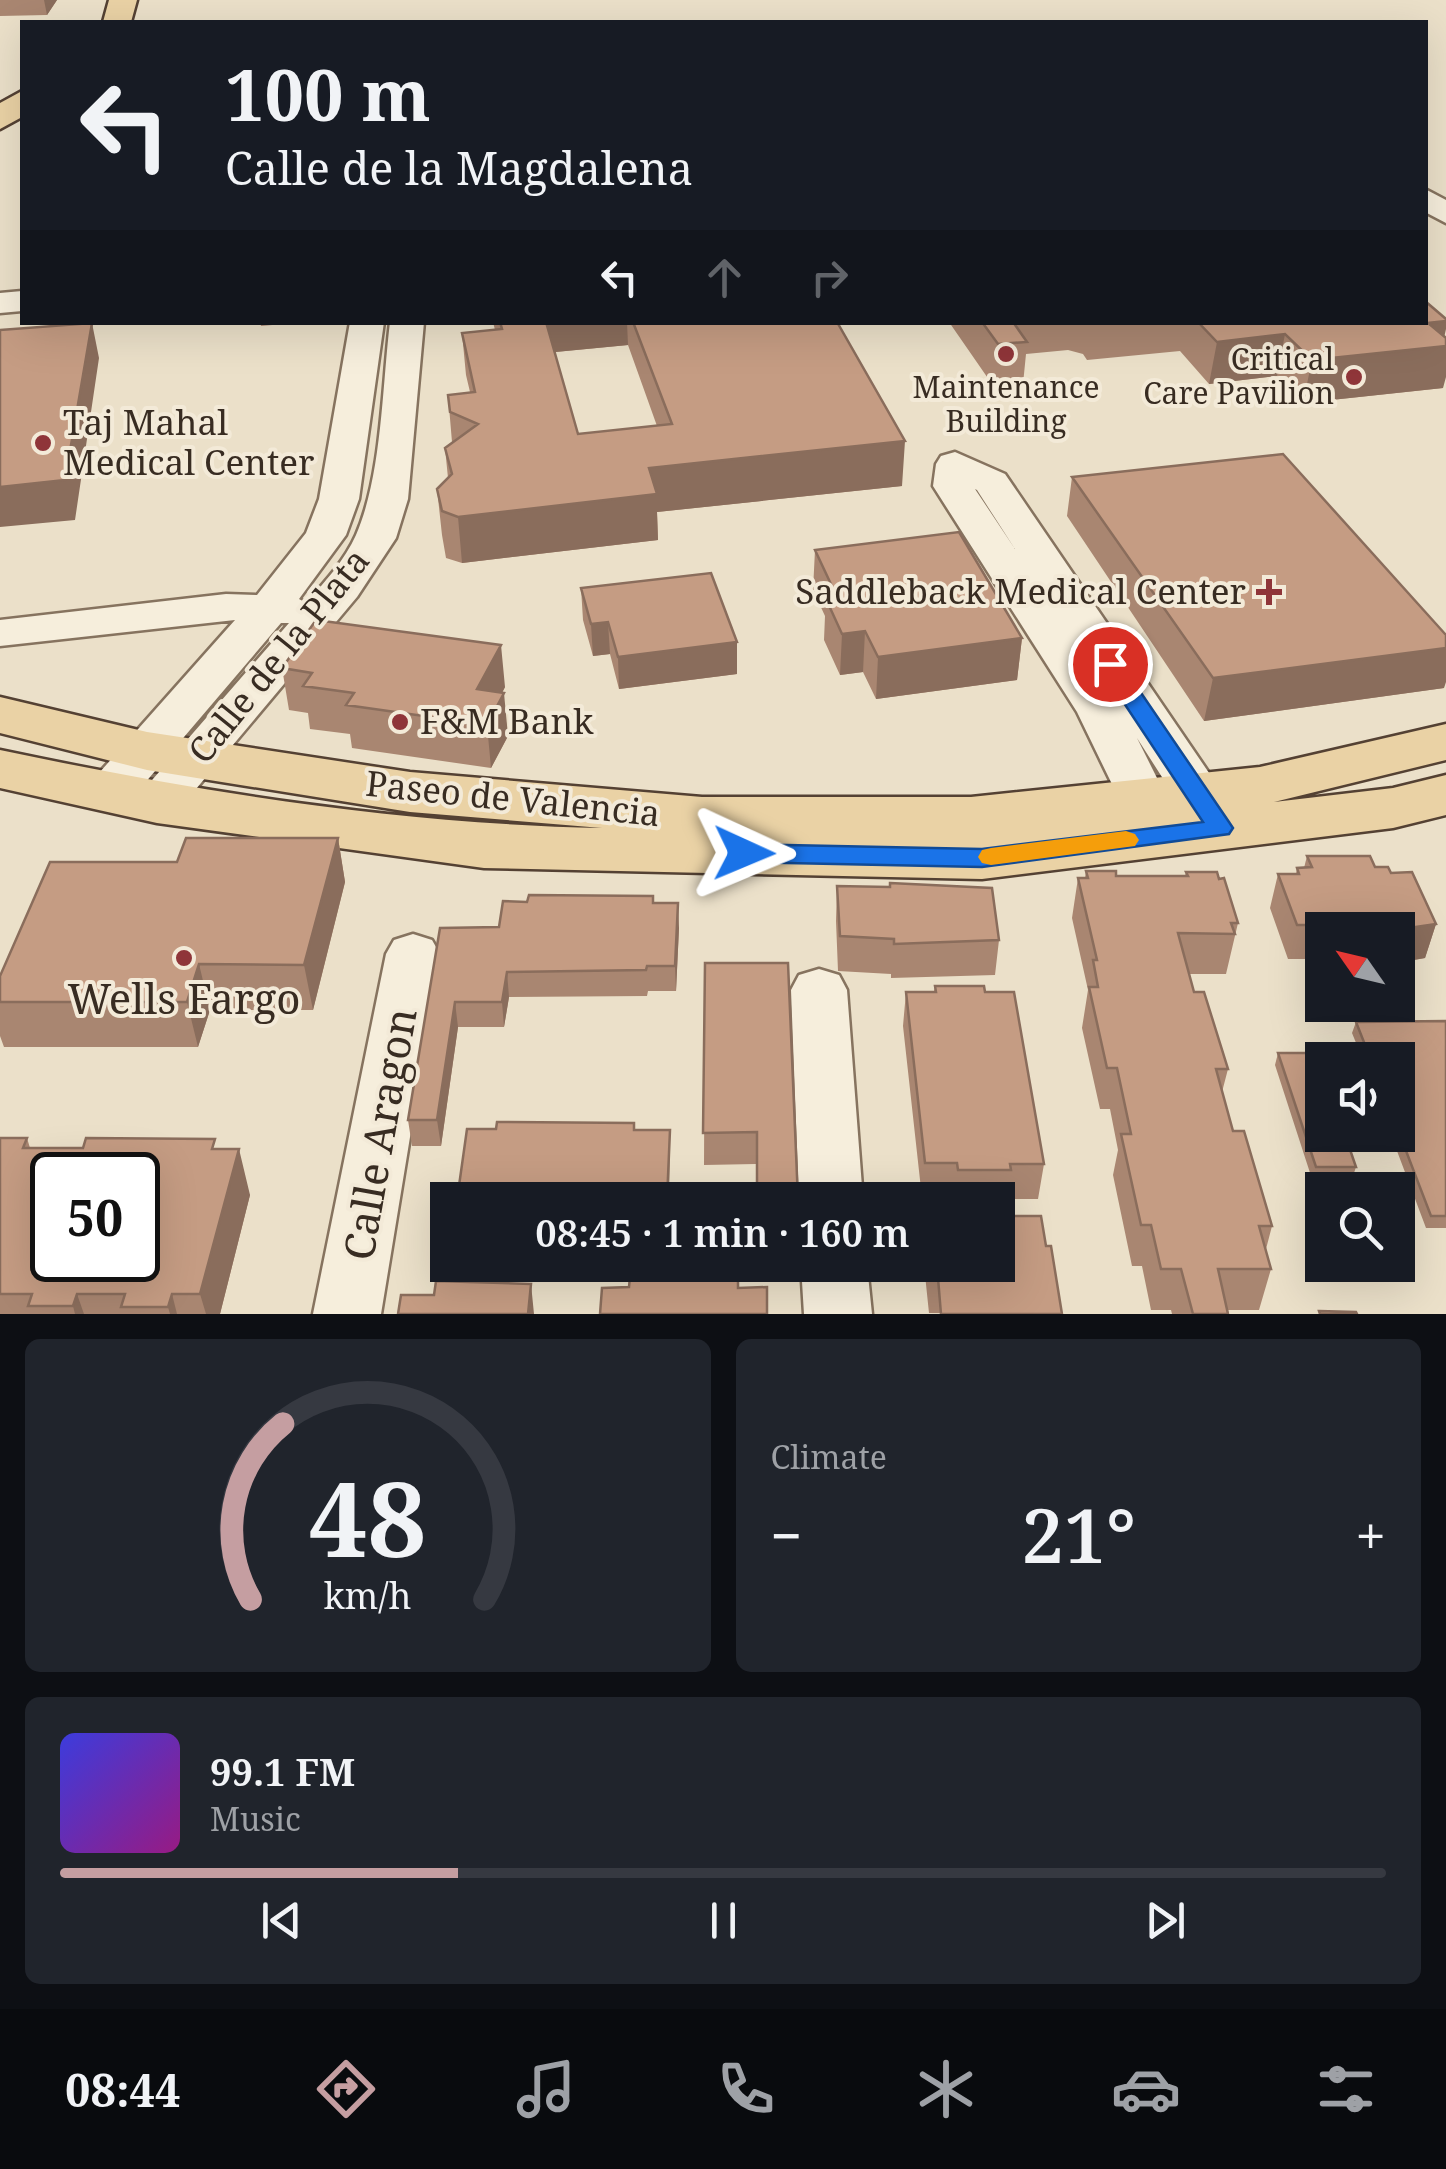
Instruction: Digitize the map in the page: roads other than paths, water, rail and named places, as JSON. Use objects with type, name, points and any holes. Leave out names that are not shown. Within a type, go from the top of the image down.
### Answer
[{"type":"main road","points":[[12,135],[20,108]]},
{"type":"main road","name":"Paseo de Valencia","points":[[0,715],[152,776]]},
{"type":"main road","name":"Paseo de Valencia","points":[[0,769],[152,776],[484,847],[982,858],[1179,814],[1260,786],[1446,742]]},
{"type":"main road","name":"Paseo de Valencia","points":[[1179,814],[1393,808],[1446,795]]},
{"type":"street","name":"Calle de la Plata","points":[[152,776],[326,535],[340,499],[367,325]]},
{"type":"street","name":"Calle de la Plata","points":[[152,776],[321,613],[365,555],[382,519],[400,410],[407,325]]},
{"type":"street","points":[[956,464],[991,482],[1179,814],[1100,712],[953,486],[956,464]]},
{"type":"street","points":[[0,633],[226,607],[321,613]]},
{"type":"street","name":"Calle Aragon","points":[[348,1314],[414,954]]},
{"type":"street","points":[[819,990],[829,1182]]},
{"type":"street","points":[[835,1282],[838,1314]]},
{"type":"place","name":"Maintenance Building","points":[[1006,354]]},
{"type":"place","name":"Critical Care Pavilion","points":[[1354,377]]},
{"type":"place","name":"Taj Mahal Medical Center","points":[[43,443]]},
{"type":"place","name":"Saddleback Medical Center","points":[[1269,592]]},
{"type":"place","name":"F&M Bank","points":[[400,722]]},
{"type":"place","name":"Wells Fargo","points":[[184,958]]}]
